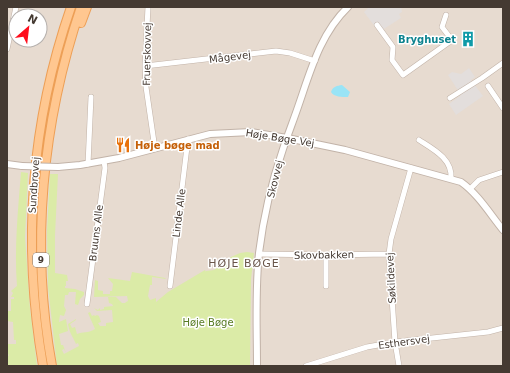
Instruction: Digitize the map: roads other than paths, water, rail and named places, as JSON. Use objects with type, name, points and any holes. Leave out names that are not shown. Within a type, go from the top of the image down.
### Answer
[{"type":"main road","points":[[51,73],[59,30],[66,7]]},
{"type":"main road","name":"Sundbrovej","points":[[43,366],[33,289],[31,223],[33,190],[38,137],[51,73],[71,7]]},
{"type":"main road","name":"Sundbrovej","points":[[52,366],[44,310],[42,202],[47,153],[60,79],[81,7]]},
{"type":"main road","points":[[47,153],[72,54],[87,7]]},
{"type":"street","points":[[7,49],[16,7]]},
{"type":"street","name":"Fruerskovvej","points":[[148,7],[144,66],[155,149]]},
{"type":"street","name":"Skovvej","points":[[257,366],[257,286],[259,254],[275,174],[322,41],[329,29],[347,7]]},
{"type":"street","points":[[378,25],[392,47],[392,60],[403,75],[452,40],[442,27],[446,15]]},
{"type":"street","name":"Mågevej","points":[[144,66],[276,51],[290,52],[314,61]]},
{"type":"street","points":[[450,98],[482,78],[503,62]]},
{"type":"street","points":[[488,86],[503,108]]},
{"type":"street","points":[[88,164],[91,97]]},
{"type":"street","name":"Høje Bøge Vej","points":[[7,164],[58,167],[88,164],[155,149],[210,134],[243,132],[287,138],[345,150],[461,182],[470,189]]},
{"type":"street","name":"Linde Alle","points":[[170,286],[188,139]]},
{"type":"street","points":[[419,140],[442,156],[448,163],[452,173],[451,179]]},
{"type":"street","name":"Bruuns Alle","points":[[87,304],[105,168],[104,161]]},
{"type":"street","name":"Søkildevej","points":[[399,366],[395,342],[390,254],[391,239],[410,168]]},
{"type":"street","points":[[503,172],[479,180],[470,189],[503,230]]},
{"type":"street","name":"Skovbakken","points":[[259,254],[390,254]]},
{"type":"street","points":[[326,255],[326,286]]},
{"type":"street","name":"Esthersvej","points":[[306,366],[368,347],[395,342],[488,332],[503,328]]},
{"type":"water","points":[[342,85],[350,92],[348,97],[341,97],[332,94],[331,92],[334,87]]},
{"type":"place","name":"Bryghuset","points":[[468,39]]},
{"type":"place","name":"Høje bøge mad","points":[[123,145]]},
{"type":"district","name":"HØJE BØGE","points":[[244,263]]},
{"type":"park label","name":"Høje Bøge","points":[[208,322]]}]
